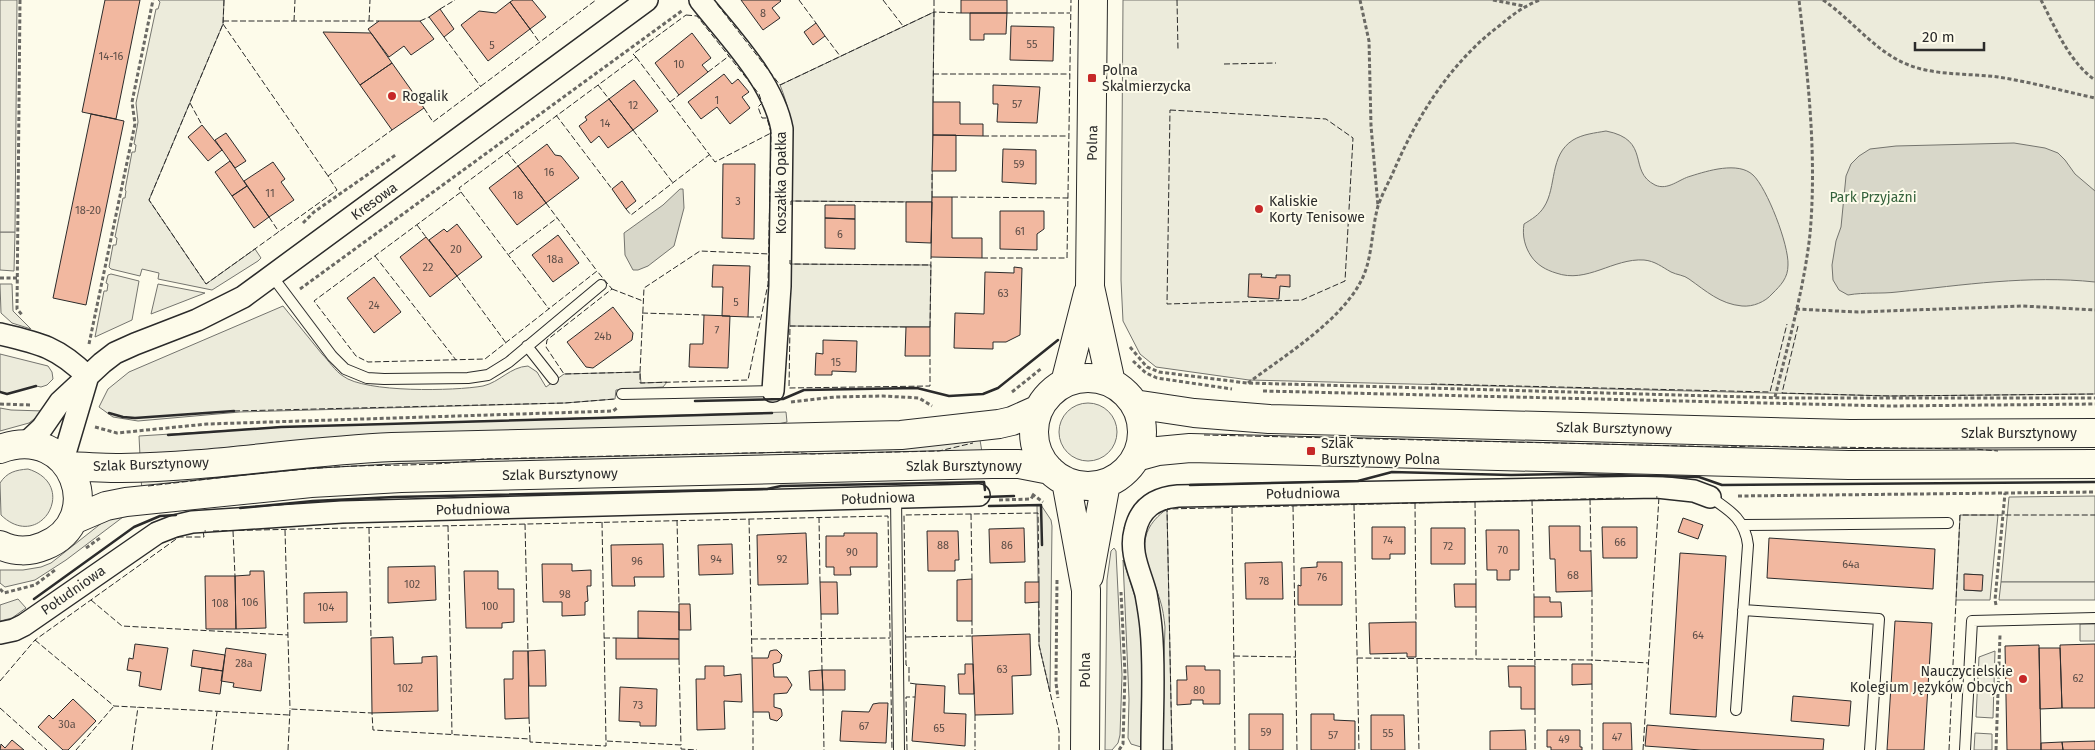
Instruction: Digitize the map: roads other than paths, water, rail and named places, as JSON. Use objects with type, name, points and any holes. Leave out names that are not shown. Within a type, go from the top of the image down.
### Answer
[{"type":"main road","name":"Polna","points":[[1093,0],[1090,287],[1111,383]]},
{"type":"main road","name":"Polna","points":[[1055,374],[1090,287]]},
{"type":"main road","points":[[1055,374],[1079,379],[1094,378],[1111,383],[1123,391],[1134,404],[1140,416],[1141,444],[1136,457],[1123,472],[1106,483],[1093,486],[1080,485],[1058,476],[1040,457],[1035,441],[1034,425],[1055,374]]},
{"type":"main road","name":"Szlak Bursztynowy","points":[[1134,404],[1194,413],[1269,419],[1877,434],[2095,433]]},
{"type":"main road","name":"Szlak Bursztynowy","points":[[65,463],[121,468],[392,447],[902,435],[998,424],[1018,419],[1039,409]]},
{"type":"main road","points":[[2,548],[21,551],[37,549],[51,544],[63,534],[73,520],[77,508],[78,493],[75,479],[65,463],[52,452],[38,446],[13,447]]},
{"type":"main road","points":[[1136,457],[1158,451],[1190,448],[1849,465],[2095,464]]},
{"type":"main road","name":"Szlak Bursztynowy","points":[[73,520],[106,506],[126,502],[311,483],[401,478],[992,464],[1020,464],[1058,476]]},
{"type":"main road","name":"Polna","points":[[1058,476],[1086,590]]},
{"type":"main road","name":"Polna","points":[[1084,750],[1086,590],[1106,483]]},
{"type":"street","name":"Kresowa","points":[[13,447],[42,428],[60,402],[102,363],[115,354],[221,309],[272,276],[647,0]]},
{"type":"street","name":"Koszałka Opałka","points":[[700,0],[766,85],[779,113],[782,129],[781,397]]},
{"type":"street","points":[[0,334],[50,348],[64,356],[88,377],[65,463]]},
{"type":"street","name":"Południowa","points":[[1152,750],[1151,629],[1146,595],[1134,548],[1134,533],[1138,520],[1144,510],[1154,502],[1165,497],[1601,487],[1678,488],[1710,497]]},
{"type":"street","name":"Południowa","points":[[0,633],[14,630],[24,625],[157,533],[192,522],[342,512],[979,495]]},
{"type":"lane","points":[[272,276],[332,356],[345,368],[367,378],[428,379],[468,378],[488,375],[498,370],[602,285]]},
{"type":"lane","points":[[527,346],[553,379]]},
{"type":"lane","points":[[622,399],[781,397]]},
{"type":"lane","points":[[1710,497],[1736,515],[1743,525],[1748,545],[1736,710]]},
{"type":"lane","points":[[896,498],[899,750]]},
{"type":"lane","points":[[1743,525],[1948,523]]},
{"type":"lane","points":[[1743,610],[1879,619],[1870,750]]},
{"type":"lane","points":[[1965,750],[1972,621],[2095,618]]},
{"type":"place","name":"Polna Skalmierzycka","points":[[1092,78]]},
{"type":"place","name":"Rogalik","points":[[392,96]]},
{"type":"place","name":"Kaliskie Korty Tenisowe","points":[[1259,209]]},
{"type":"place","name":"Szlak Bursztynowy Polna","points":[[1311,451]]},
{"type":"place","name":"Nauczycielskie Kolegium Języków Obcych","points":[[2023,679]]},
{"type":"park label","name":"Park Przyjaźni","points":[[1873,197]]}]
